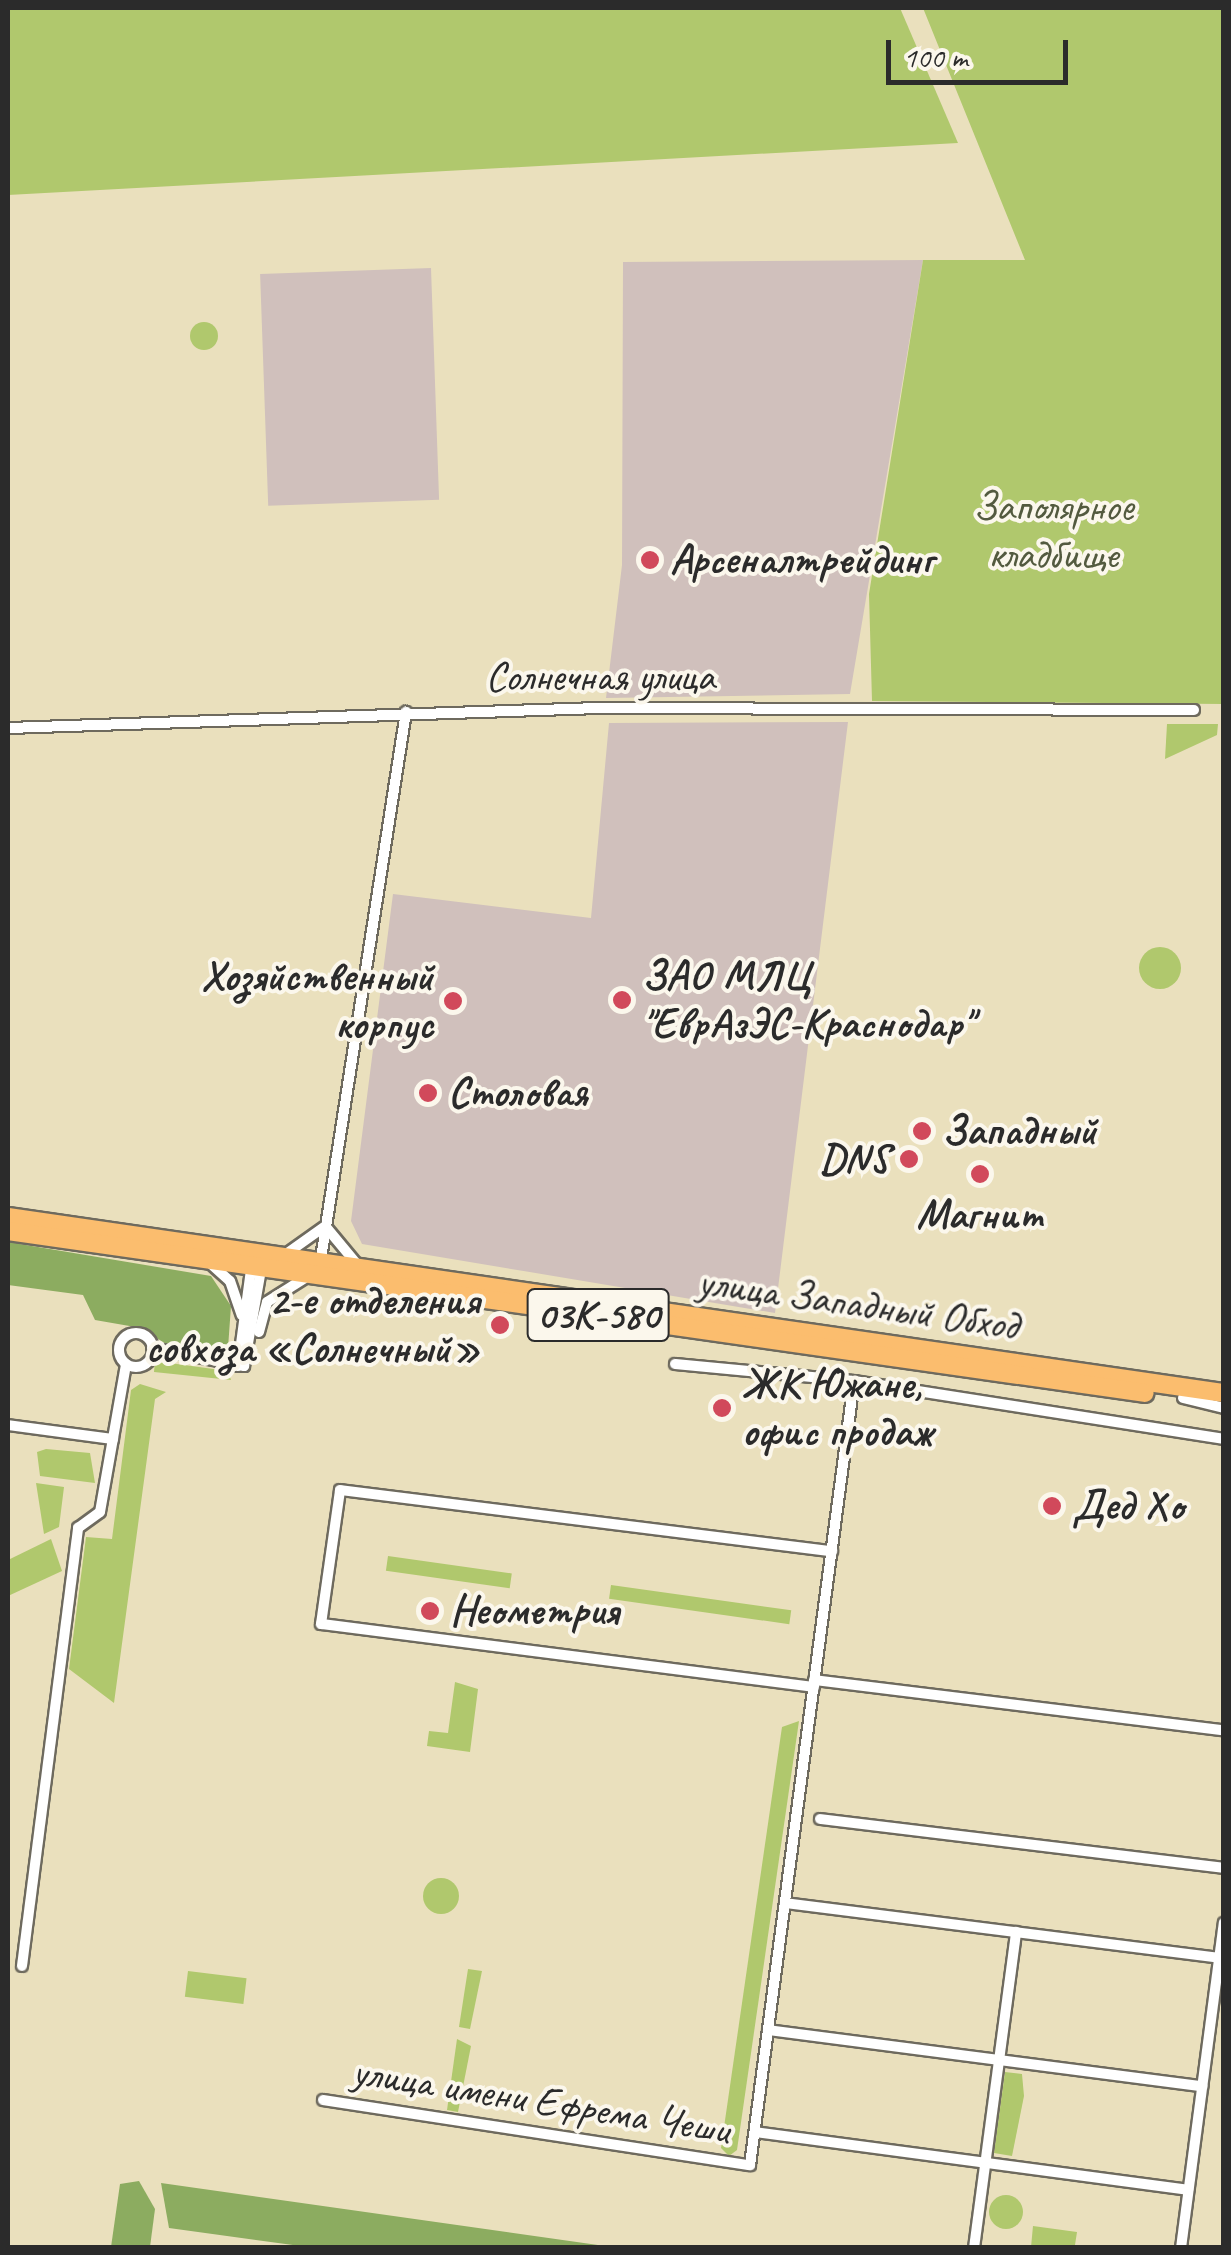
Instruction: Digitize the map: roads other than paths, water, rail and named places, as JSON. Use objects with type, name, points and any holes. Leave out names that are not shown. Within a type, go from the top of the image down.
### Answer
[{"type":"highway","name":"улица Западный Обход","points":[[8,1217],[324,1270],[1224,1406]]},
{"type":"highway","name":"улица Западный Обход","points":[[8,1230],[186,1256],[262,1259]]},
{"type":"highway","name":"улица Западный Обход","points":[[324,1270],[363,1266],[1224,1393]]},
{"type":"street","name":"Солнечная улица","points":[[8,728],[406,712],[1194,710]]},
{"type":"street","points":[[238,1366],[249,1356],[275,1292],[324,1270],[325,1226],[406,712]]},
{"type":"street","points":[[238,1366],[243,1322],[262,1259],[325,1226]]},
{"type":"street","points":[[325,1226],[363,1266]]},
{"type":"street","points":[[186,1256],[221,1270],[243,1322]]},
{"type":"street","points":[[249,1356],[262,1259]]},
{"type":"street","points":[[22,1966],[78,1528],[100,1512],[126,1364],[119,1349],[128,1335],[144,1335],[152,1348],[238,1366]]},
{"type":"street","points":[[126,1364],[147,1363],[152,1348]]},
{"type":"street","points":[[675,1364],[854,1381],[1224,1439]]},
{"type":"street","points":[[854,1381],[755,2132],[1188,2190]]},
{"type":"street","points":[[8,1425],[113,1439]]},
{"type":"street","points":[[832,1551],[340,1490],[321,1624],[1224,1730]]},
{"type":"street","points":[[820,1818],[1224,1868]]},
{"type":"street","points":[[785,1903],[1219,1958]]},
{"type":"street","points":[[1181,2248],[1224,1923]]},
{"type":"street","points":[[974,2248],[1016,1932]]},
{"type":"street","points":[[768,2030],[1202,2086]]},
{"type":"street","name":"улица имени Ефрема Чеши","points":[[323,2100],[750,2165],[755,2132]]},
{"type":"place","name":"Арсеналтрейдинг","points":[[650,560]]},
{"type":"place","name":"ЗАО МЛЦ \"ЕврАзЭС-Краснодар\"","points":[[622,1000]]},
{"type":"place","name":"Хозяйственный корпус","points":[[453,1001]]},
{"type":"place","name":"Столовая","points":[[428,1093]]},
{"type":"place","name":"Западный","points":[[922,1131]]},
{"type":"place","name":"DNS","points":[[909,1159]]},
{"type":"place","name":"Магнит","points":[[980,1174]]},
{"type":"place","name":"2-е отделения совхоза «Солнечный»","points":[[500,1325]]},
{"type":"place","name":"ЖК Южане, офис продаж","points":[[722,1408]]},
{"type":"place","name":"Дед Хо","points":[[1052,1506]]},
{"type":"place","name":"Неометрия","points":[[430,1611]]},
{"type":"park label","name":"Заполярное кладбище","points":[[1053,531]]}]
